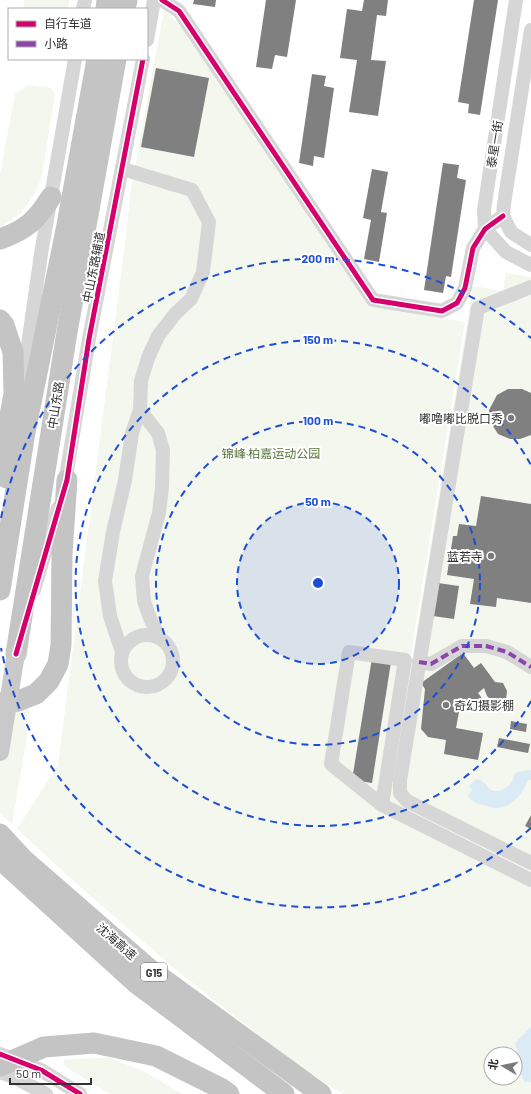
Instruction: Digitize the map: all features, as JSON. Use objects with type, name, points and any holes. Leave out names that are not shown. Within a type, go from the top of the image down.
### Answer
[{"type":"highway","name":"中山东路","points":[[0,590],[25,432],[67,225],[97,60]]},
{"type":"highway","name":"中山东路","points":[[16,654],[67,332],[116,60]]},
{"type":"highway","points":[[0,239],[19,231],[32,222],[41,213],[51,197]]},
{"type":"highway","points":[[0,320],[4,325],[13,352],[14,394],[4,448],[7,478]]},
{"type":"highway","points":[[0,703],[18,701],[36,694],[49,681],[58,664],[61,646],[62,554],[66,480]]},
{"type":"highway","name":"沈海高速","points":[[0,834],[24,860],[148,968],[321,1094]]},
{"type":"highway","name":"沈海高速","points":[[0,859],[136,983],[284,1094]]},
{"type":"highway","points":[[0,1066],[44,1047],[94,1043],[156,1056],[222,1089],[229,1094]]},
{"type":"main road","name":"中山东路","points":[[0,752],[16,654]]},
{"type":"street","points":[[148,34],[154,0]]},
{"type":"street","points":[[162,0],[179,11],[373,300],[442,311],[457,303],[465,288],[473,248],[485,229],[503,216],[511,232],[531,245]]},
{"type":"street","name":"泰星一街","points":[[485,229],[484,210],[516,0]]},
{"type":"street","name":"泰星一街","points":[[503,216],[531,30]]},
{"type":"street","points":[[0,531],[41,254],[75,60]]},
{"type":"street","name":"中山东路辅道","points":[[16,654],[66,480],[89,339],[143,60]]},
{"type":"street","points":[[122,652],[127,644],[134,638],[142,635],[159,637],[167,643],[172,650],[174,659],[173,668],[170,675],[164,682],[157,686],[148,688],[140,687],[132,683],[126,677],[122,665],[122,652],[110,616],[105,581],[113,532],[125,480],[132,432],[140,410],[142,381],[148,358],[158,336],[175,314],[191,299],[203,272],[209,222],[192,190],[123,169]]},
{"type":"street","points":[[485,229],[506,252],[531,265]]},
{"type":"street","points":[[531,287],[478,308],[400,780],[400,793],[407,801],[531,863]]},
{"type":"street","points":[[140,410],[158,433],[163,450],[162,487],[159,513],[142,576],[144,601],[159,637]]},
{"type":"street","points":[[419,662],[431,664],[462,646],[486,646],[507,652],[531,667]]},
{"type":"street","points":[[382,805],[405,660],[349,652],[331,764],[382,805],[531,880]]},
{"type":"street","points":[[0,1054],[41,1070],[80,1094]]},
{"type":"street","points":[[0,1072],[14,1077],[46,1094]]},
{"type":"green space","points":[[24,0],[69,0],[68,8],[23,8]]},
{"type":"green space","name":"锦峰·柏嘉运动公园","points":[[164,10],[187,33],[370,307],[465,322],[387,801],[531,873],[531,1094],[343,1094],[289,1059],[176,970],[78,885],[17,829],[58,765],[130,195]]},
{"type":"green space","points":[[28,85],[51,88],[55,94],[42,175],[36,191],[27,205],[15,217],[0,226],[0,175],[15,94]]},
{"type":"green space","points":[[506,273],[531,277],[531,872],[389,801],[473,286],[503,291]]},
{"type":"green space","points":[[0,706],[30,709],[12,824],[0,813]]},
{"type":"green space","points":[[110,1058],[143,1071],[182,1094],[110,1094],[64,1066],[64,1059]]},
{"type":"shaded area","points":[[531,770],[531,780],[528,780],[516,799],[507,806],[496,808],[476,803],[468,796],[472,790],[469,786],[476,779],[482,781],[490,789],[497,791],[502,790],[510,784],[516,773]]},
{"type":"shaded area","points":[[531,1027],[531,1082],[524,1082],[523,1046],[516,1046],[515,1043]]},
{"type":"building","points":[[194,0],[216,0],[215,7],[193,4]]},
{"type":"building","points":[[266,0],[296,0],[287,57],[275,55],[272,69],[256,67]]},
{"type":"building","points":[[364,0],[388,0],[386,16],[377,15],[371,60],[386,61],[378,116],[349,112],[357,60],[340,58],[347,9],[362,11]]},
{"type":"building","points":[[474,0],[498,0],[480,115],[468,113],[469,104],[458,102]]},
{"type":"building","points":[[156,68],[209,78],[194,157],[141,147]]},
{"type":"building","points":[[312,74],[326,76],[324,86],[334,88],[324,158],[314,156],[313,166],[299,163]]},
{"type":"building","points":[[443,163],[459,165],[457,178],[466,180],[451,277],[446,276],[443,293],[424,290]]},
{"type":"building","points":[[372,169],[388,172],[381,212],[387,213],[379,262],[364,259],[371,220],[363,218]]},
{"type":"building","name":"嘟噜嘟比脱口秀","points":[[508,389],[522,389],[531,393],[531,435],[520,439],[510,439],[498,434],[493,426],[489,410],[497,395]]},
{"type":"building","name":"蓝若寺","points":[[481,496],[531,504],[531,603],[497,598],[496,607],[470,604],[474,579],[447,575],[453,536],[457,536],[459,524],[476,526]]},
{"type":"building","points":[[438,583],[459,586],[454,619],[433,616]]},
{"type":"building","name":"奇幻摄影棚","points":[[463,653],[474,668],[481,663],[495,682],[503,683],[507,691],[506,700],[501,703],[492,701],[487,696],[484,688],[478,693],[484,701],[476,707],[472,702],[459,712],[456,728],[483,733],[478,760],[444,754],[446,740],[428,737],[421,729],[425,689],[421,683]]},
{"type":"building","points":[[372,658],[391,662],[372,783],[352,780]]},
{"type":"building","points":[[511,721],[527,724],[526,732],[510,729]]},
{"type":"building","points":[[499,738],[530,744],[528,753],[497,747]]},
{"type":"building","points":[[531,815],[531,829],[525,826]]},
{"type":"marked path","points":[[419,662],[431,664],[462,646],[486,646],[507,652],[531,667]]},
{"type":"cycle path","points":[[162,0],[179,11],[373,300],[442,311],[457,303],[465,288],[473,248],[485,229],[503,216]]},
{"type":"cycle path","points":[[16,654],[67,480],[89,339],[143,60]]},
{"type":"cycle path","points":[[0,1054],[41,1070],[80,1094]]},
{"type":"place","name":"嘟噜嘟比脱口秀","points":[[511,418]]},
{"type":"place","name":"蓝若寺","points":[[491,556]]},
{"type":"place","name":"奇幻摄影棚","points":[[446,705]]}]
